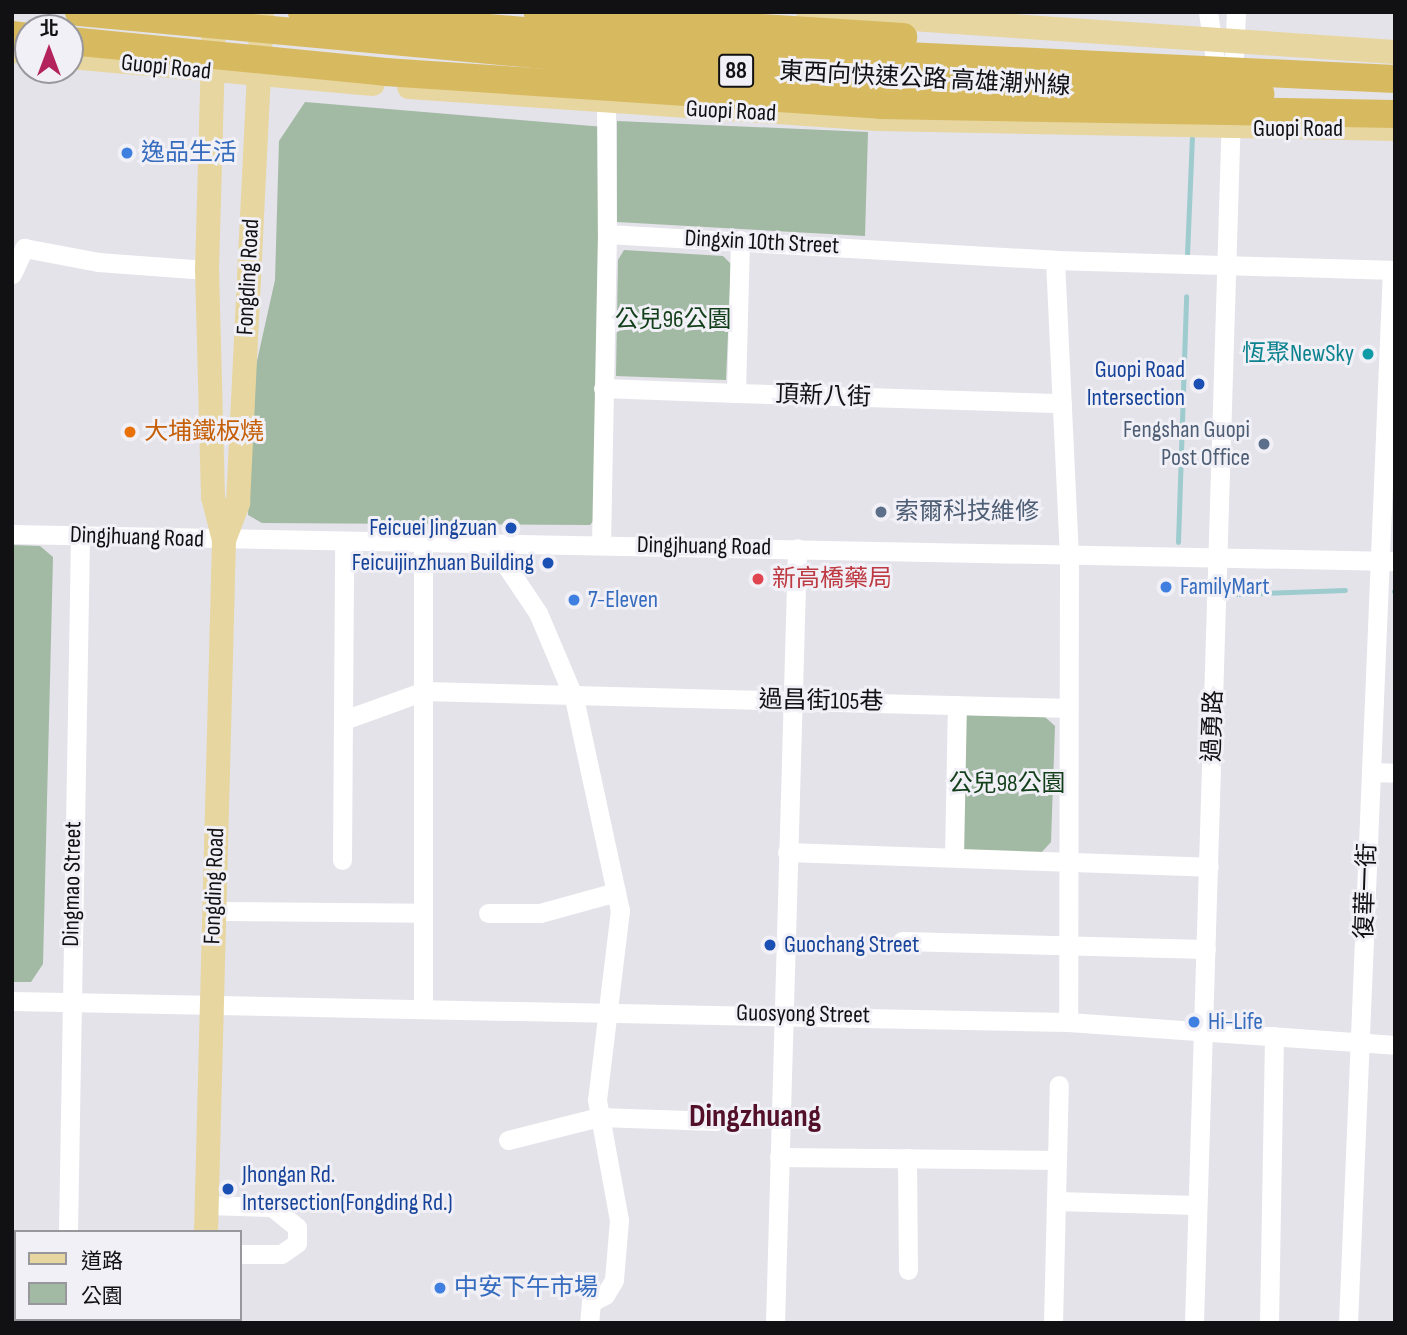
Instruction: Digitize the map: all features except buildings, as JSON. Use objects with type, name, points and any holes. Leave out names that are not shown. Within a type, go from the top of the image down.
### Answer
[{"type":"highway","name":"東西向快速公路 高雄潮州線","points":[[79,12],[694,69],[1395,100]]},
{"type":"highway","name":"東西向快速公路 高雄潮州線","points":[[302,12],[695,46],[1395,79]]},
{"type":"highway","points":[[518,12],[1395,68]]},
{"type":"highway","points":[[84,43],[212,64],[262,69],[385,72],[880,105],[1395,114]]},
{"type":"main road","name":"Fongding Road","points":[[206,1230],[224,540],[213,497],[207,270],[214,12]]},
{"type":"main road","name":"Fongding Road","points":[[224,540],[238,503],[262,69],[262,12]]},
{"type":"main road","points":[[808,12],[1395,52]]},
{"type":"main road","name":"Guopi Road","points":[[84,58],[212,64]]},
{"type":"main road","name":"Guopi Road","points":[[262,69],[606,104],[878,120],[1395,129]]},
{"type":"street","points":[[1208,12],[1207,40],[1231,128]]},
{"type":"street","name":"過勇路","points":[[1194,1323],[1236,12]]},
{"type":"street","points":[[601,545],[607,234],[606,104]]},
{"type":"street","name":"Dingxin 10th Street","points":[[607,234],[1055,260],[1394,270]]},
{"type":"street","points":[[736,393],[740,240]]},
{"type":"street","points":[[12,274],[24,247],[98,262],[207,270]]},
{"type":"street","points":[[1055,260],[1069,556],[1068,1022]]},
{"type":"street","name":"復華一街","points":[[1348,1323],[1371,772],[1387,605],[1394,270]]},
{"type":"street","name":"頂新八街","points":[[603,387],[1062,403]]},
{"type":"street","name":"Dingjhuang Road","points":[[12,534],[1387,561]]},
{"type":"street","name":"Dingmao Street","points":[[68,1230],[80,536]]},
{"type":"street","points":[[342,860],[344,542]]},
{"type":"street","points":[[423,543],[423,1008]]},
{"type":"street","points":[[491,543],[538,613],[574,698],[616,892],[621,939],[606,1011],[599,1117],[619,1220],[614,1280],[605,1295],[591,1302],[589,1323]]},
{"type":"street","points":[[775,1323],[797,548]]},
{"type":"street","points":[[344,720],[424,691]]},
{"type":"street","name":"過昌街105巷","points":[[424,691],[574,698],[791,700],[1069,708]]},
{"type":"street","points":[[954,857],[957,705]]},
{"type":"street","points":[[1371,772],[1395,773]]},
{"type":"street","points":[[788,852],[1209,867]]},
{"type":"street","points":[[488,913],[540,913],[616,892]]},
{"type":"street","points":[[213,911],[423,913]]},
{"type":"street","points":[[902,941],[1206,949]]},
{"type":"street","name":"Guosyong Street","points":[[12,1001],[783,1013],[1068,1022],[1395,1045]]},
{"type":"street","points":[[1269,1323],[1275,1036]]},
{"type":"street","points":[[1053,1323],[1059,1085]]},
{"type":"street","points":[[508,1140],[599,1117],[716,1121]]},
{"type":"street","points":[[779,1157],[1057,1160]]},
{"type":"street","points":[[907,1158],[908,1270]]},
{"type":"street","points":[[1056,1201],[1198,1205]]},
{"type":"street","points":[[206,1205],[272,1207],[297,1227],[297,1243],[281,1254],[242,1254]]},
{"type":"green space","points":[[305,102],[604,127],[600,513],[590,525],[262,523],[248,515],[253,379],[275,280],[279,141]]},
{"type":"green space","points":[[617,121],[868,132],[865,236],[617,222]]},
{"type":"green space","name":"公兒96公園","points":[[624,250],[723,256],[731,264],[726,380],[616,376],[618,260]]},
{"type":"green space","points":[[12,545],[40,546],[53,557],[43,964],[31,982],[12,982]]},
{"type":"green space","name":"公兒98公園","points":[[967,715],[1045,717],[1055,726],[1051,842],[1040,854],[964,852],[962,721]]},
{"type":"waterway","points":[[1187,255],[1192,138]]},
{"type":"waterway","points":[[1178,542],[1186,296]]},
{"type":"waterway","points":[[1237,594],[1345,590]]},
{"type":"place","name":"逸品生活","points":[[127,153]]},
{"type":"place","name":"恆聚NewSky","points":[[1368,354]]},
{"type":"place","name":"Guopi Road Intersection","points":[[1199,384]]},
{"type":"place","name":"大埔鐵板燒","points":[[130,432]]},
{"type":"place","name":"Fengshan Guopi Post Office","points":[[1264,444]]},
{"type":"place","name":"索爾科技維修","points":[[881,512]]},
{"type":"place","name":"Feicuei Jingzuan","points":[[511,528]]},
{"type":"place","name":"Feicuijinzhuan Building","points":[[548,563]]},
{"type":"place","name":"新高橋藥局","points":[[758,579]]},
{"type":"place","name":"FamilyMart","points":[[1166,587]]},
{"type":"place","name":"7-Eleven","points":[[574,600]]},
{"type":"place","name":"Guochang Street","points":[[770,945]]},
{"type":"place","name":"Hi-Life","points":[[1194,1022]]},
{"type":"place","name":"Jhongan Rd. Intersection(Fongding Rd.)","points":[[228,1189]]},
{"type":"place","name":"中安下午市場","points":[[440,1288]]},
{"type":"district","name":"Dingzhuang","points":[[755,1117]]}]
